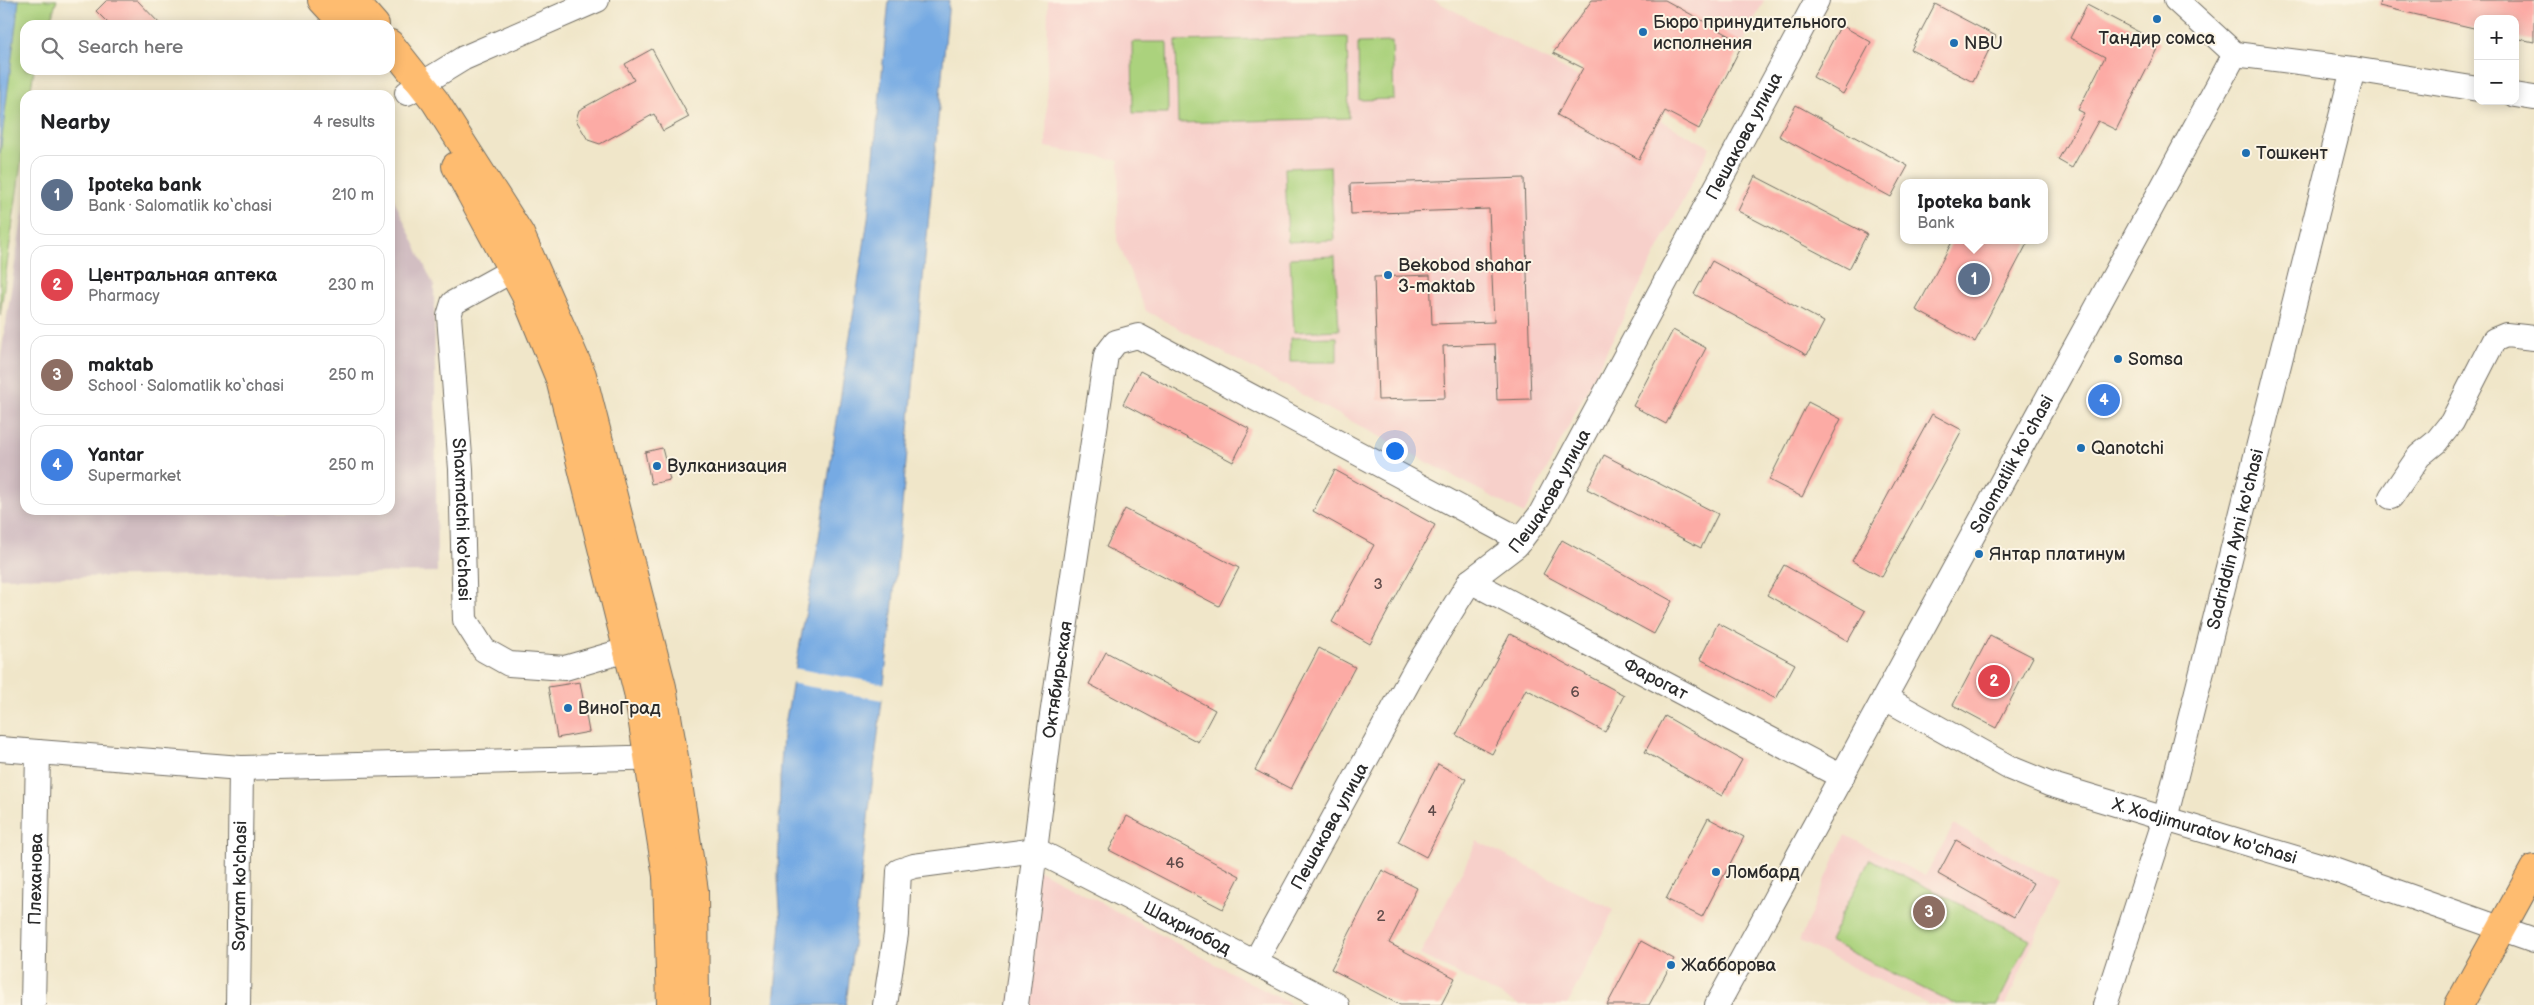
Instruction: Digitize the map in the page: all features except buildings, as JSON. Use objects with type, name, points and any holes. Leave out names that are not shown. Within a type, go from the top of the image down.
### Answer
[{"type":"main road","points":[[322,0],[340,20]]},
{"type":"main road","points":[[353,0],[371,20]]},
{"type":"main road","points":[[395,53],[525,294],[560,379],[639,646]]},
{"type":"main road","points":[[394,75],[435,101],[520,234],[582,374],[639,646],[638,692],[662,757],[694,891],[695,1005]]},
{"type":"main road","points":[[662,757],[671,1005]]},
{"type":"main road","points":[[2459,1005],[2534,869]]},
{"type":"street","points":[[414,88],[464,58],[597,0]]},
{"type":"street","name":"Пешакова улица","points":[[1255,962],[1416,668],[1470,581],[1516,546],[1540,514],[1817,0]]},
{"type":"street","points":[[2176,0],[2235,54],[2353,69],[2474,88]]},
{"type":"street","name":"Salomatlik ko‘chasi","points":[[1717,1005],[2235,54]]},
{"type":"street","name":"Sadriddin Ayni ko'chasi","points":[[2105,1005],[2165,819],[2353,69]]},
{"type":"street","points":[[2519,96],[2534,98]]},
{"type":"street","name":"Shaxmatchi ko'chasi","points":[[512,270],[453,303],[449,316],[461,469],[466,620],[484,650],[510,664],[565,668],[639,646]]},
{"type":"street","points":[[2391,497],[2419,456],[2436,442],[2452,422],[2494,340],[2506,335],[2534,338]]},
{"type":"street","name":"Октябирьская","points":[[1016,1005],[1050,729],[1106,355],[1116,342],[1138,336],[1521,540]]},
{"type":"street","name":"Фарогат","points":[[1470,581],[1842,777]]},
{"type":"street","name":"X. Xodjimuratov ko'chasi","points":[[1885,698],[2010,768],[2049,784],[2328,868],[2534,940]]},
{"type":"street","points":[[0,748],[242,768],[662,757]]},
{"type":"street","name":"Плеханова","points":[[33,1005],[38,752]]},
{"type":"street","name":"Sayram ko'chasi","points":[[238,1005],[242,768]]},
{"type":"street","points":[[886,1005],[896,934],[899,871],[914,866],[1036,850]]},
{"type":"street","name":"Шахриобод","points":[[1036,850],[1337,1005]]},
{"type":"shaded area","name":"Bekobod shahar 3-maktab","points":[[1048,0],[1434,0],[1710,147],[1524,514],[1146,311],[1117,240],[1119,160],[1046,147]]},
{"type":"shaded area","points":[[1661,0],[1764,0],[1743,43]]},
{"type":"shaded area","points":[[395,202],[434,286],[437,572],[0,578],[0,361],[20,232],[20,515],[395,515]]},
{"type":"shaded area","points":[[1954,825],[2059,882],[2006,1005],[1929,1005],[1799,941],[1845,835],[1925,876]]},
{"type":"shaded area","points":[[1477,841],[1614,910],[1567,1005],[1520,1005],[1420,955]]},
{"type":"shaded area","points":[[1030,865],[1292,1005],[1009,1005]]},
{"type":"green space","points":[[0,0],[57,0],[51,20],[20,20],[20,75],[33,75],[31,90],[20,90],[20,170],[0,316]]},
{"type":"green space","points":[[1347,37],[1349,118],[1178,123],[1176,41]]},
{"type":"green space","points":[[1132,42],[1167,42],[1168,113],[1133,113]]},
{"type":"green space","points":[[1392,42],[1394,99],[1359,100],[1358,43]]},
{"type":"green space","points":[[1330,166],[1334,240],[1288,242],[1285,168]]},
{"type":"green space","points":[[1335,256],[1339,330],[1294,332],[1290,258]]},
{"type":"green space","points":[[1337,337],[1337,362],[1290,362],[1290,338]]},
{"type":"green space","points":[[1870,859],[2030,939],[1997,1005],[1956,1005],[1829,941]]},
{"type":"water","points":[[0,0],[19,0],[0,153]]},
{"type":"water","points":[[889,0],[949,0],[891,624],[846,1005],[774,1005],[781,923],[778,879],[783,735],[816,557],[868,219]]},
{"type":"pier","points":[[793,668],[886,684],[886,689],[882,700],[790,683]]},
{"type":"place","name":"Тандир сомса","points":[[2157,19]]},
{"type":"place","name":"Бюро принудительного исполнения","points":[[1643,32]]},
{"type":"place","name":"NBU","points":[[1954,43]]},
{"type":"place","name":"Тошкент","points":[[2246,153]]},
{"type":"place","name":"Bekobod shahar 3-maktab","points":[[1388,275]]},
{"type":"place","name":"Ipoteka bank","points":[[1974,279]]},
{"type":"place","name":"Somsa","points":[[2118,359]]},
{"type":"place","name":"Yantar","points":[[2104,400]]},
{"type":"place","name":"Qanotchi","points":[[2081,448]]},
{"type":"place","name":"Вулканизация","points":[[657,466]]},
{"type":"place","name":"Янтар платинум","points":[[1979,554]]},
{"type":"place","name":"Центральная аптека","points":[[1994,681]]},
{"type":"place","name":"ВиноГрад","points":[[568,708]]},
{"type":"place","name":"Ломбард","points":[[1716,872]]},
{"type":"place","name":"maktab","points":[[1929,912]]},
{"type":"place","name":"Жабборова","points":[[1671,965]]}]
